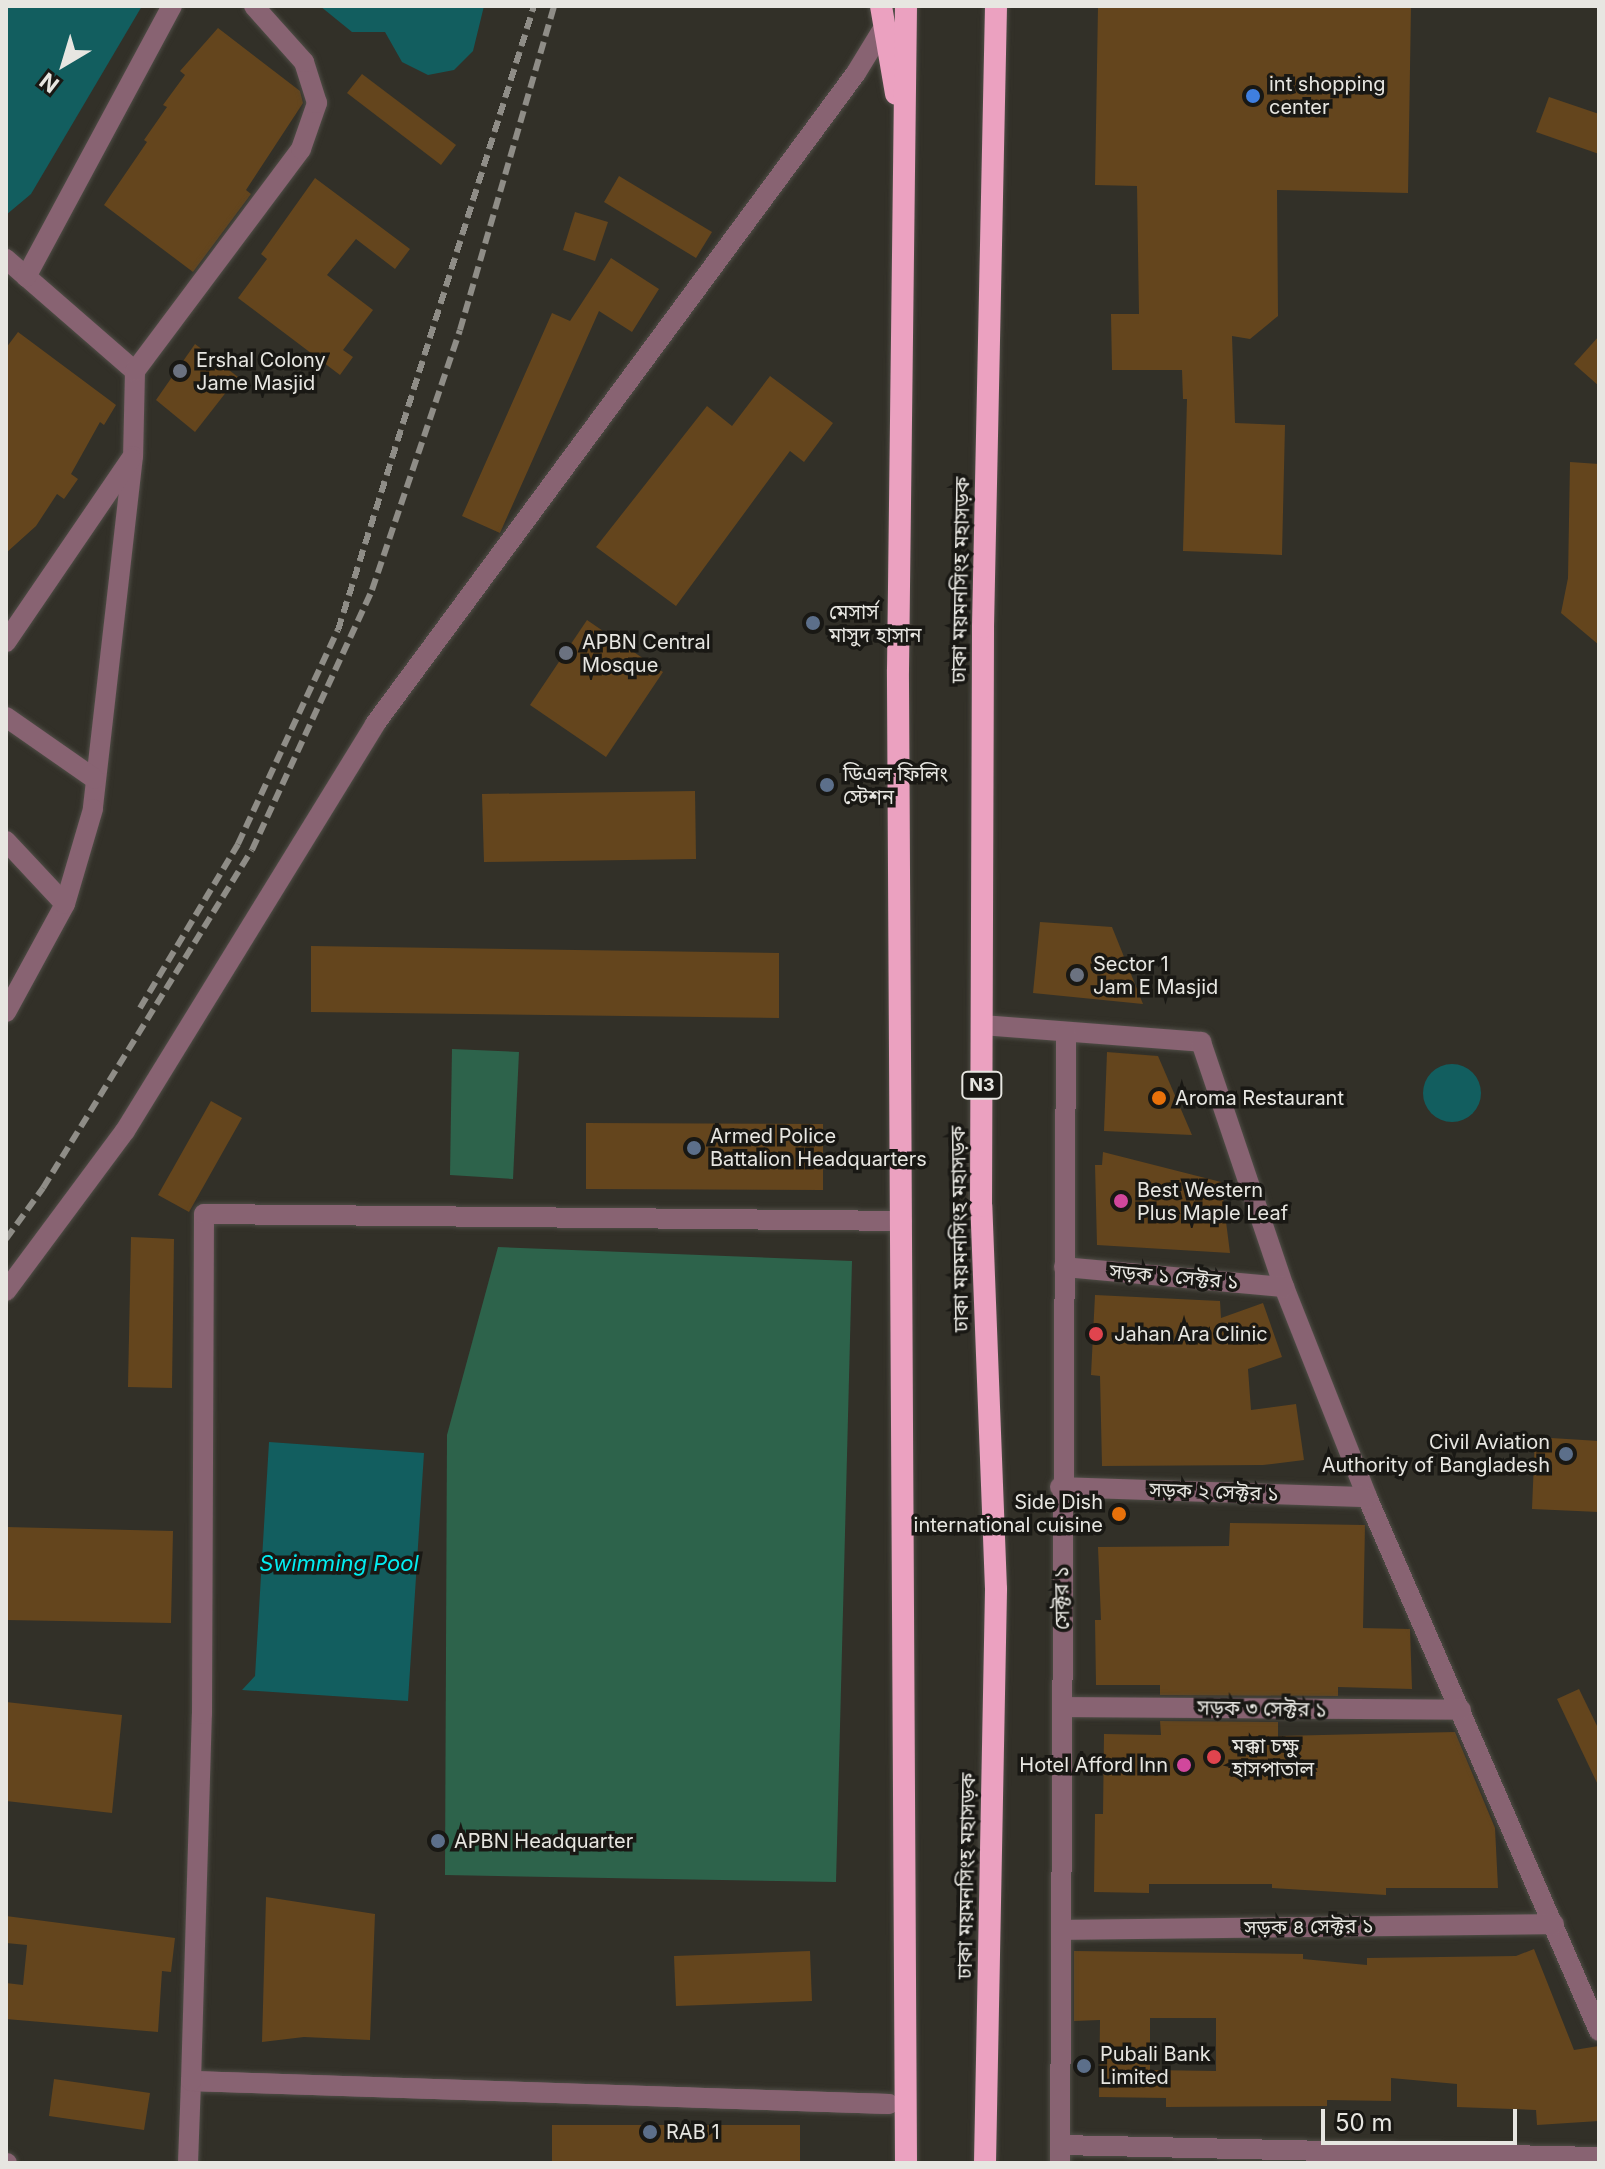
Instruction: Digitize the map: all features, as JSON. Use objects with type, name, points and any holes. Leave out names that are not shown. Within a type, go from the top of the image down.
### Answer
[{"type":"highway","points":[[881,6],[881,32],[904,126]]},
{"type":"highway","points":[[906,6],[898,670],[906,2163]]},
{"type":"highway","name":"ঢাকা ময়মনসিংহ মহাসড়ক","points":[[985,2163],[996,1589],[981,1206],[983,627],[996,6]]},
{"type":"street","points":[[26,277],[172,6]]},
{"type":"street","points":[[6,1012],[65,904],[93,809],[133,456],[135,371],[301,149],[317,103],[304,62],[254,6]]},
{"type":"street","points":[[6,1291],[125,1131],[375,724],[856,73],[881,32]]},
{"type":"street","points":[[6,259],[135,371]]},
{"type":"street","points":[[6,642],[133,456]]},
{"type":"street","points":[[6,717],[95,779]]},
{"type":"street","points":[[6,841],[65,904]]},
{"type":"street","points":[[982,1025],[1201,1042],[1284,1287],[1367,1497],[1599,2031]]},
{"type":"street","name":"সেক্টর ১","points":[[1060,2154],[1063,1707],[1060,1487],[1066,1033]]},
{"type":"street","points":[[889,2104],[191,2081],[202,1714],[204,1214],[902,1221]]},
{"type":"street","name":"সড়ক ১ সেক্টর ১","points":[[1064,1267],[1284,1287]]},
{"type":"street","name":"সড়ক ২ সেক্টর ১","points":[[1060,1487],[1367,1497]]},
{"type":"street","name":"সড়ক ৩ সেক্টর ১","points":[[1063,1707],[1461,1710]]},
{"type":"street","name":"সড়ক ৪ সেক্টর ১","points":[[1063,1930],[1554,1924]]},
{"type":"street","points":[[188,2163],[191,2081],[746,2099]]},
{"type":"street","points":[[1060,2154],[1599,2157]]},
{"type":"green space","points":[[452,1049],[519,1052],[513,1179],[450,1175]]},
{"type":"green space","points":[[498,1247],[852,1261],[836,1882],[445,1875],[447,1435]]},
{"type":"water","points":[[6,6],[142,6],[31,194],[6,215]]},
{"type":"water","points":[[320,6],[484,6],[473,51],[454,70],[428,75],[402,62],[385,32],[352,32]]},
{"type":"water","points":[[1452,1064],[1473,1072],[1481,1093],[1473,1114],[1452,1122],[1431,1114],[1423,1093],[1431,1072]]},
{"type":"water","name":"Swimming Pool","points":[[269,1442],[424,1453],[408,1701],[242,1690],[255,1676]]},
{"type":"building","points":[[1098,6],[1411,6],[1408,193],[1277,190],[1278,316],[1250,339],[1232,336],[1235,423],[1285,425],[1282,555],[1183,551],[1187,399],[1183,399],[1182,370],[1112,370],[1111,314],[1139,314],[1137,186],[1095,185]]},
{"type":"building","points":[[218,28],[300,91],[303,103],[246,190],[251,194],[193,272],[104,205],[167,107],[163,105],[185,75],[180,71]]},
{"type":"building","points":[[362,74],[456,145],[441,165],[347,93]]},
{"type":"building","points":[[1549,97],[1599,114],[1599,154],[1536,132]]},
{"type":"building","points":[[619,176],[712,232],[696,258],[604,202]]},
{"type":"building","points":[[315,178],[410,249],[395,269],[356,239],[327,275],[373,310],[343,350],[353,357],[340,375],[238,298],[267,259],[261,254]]},
{"type":"building","points":[[575,212],[608,222],[595,261],[563,250]]},
{"type":"building","points":[[611,258],[659,289],[632,332],[599,311],[500,533],[462,516],[552,313],[570,321]]},
{"type":"building","points":[[18,332],[116,405],[104,425],[100,422],[71,474],[78,479],[64,499],[57,494],[36,526],[6,553],[6,348]]},
{"type":"building","points":[[1599,336],[1599,386],[1574,364]]},
{"type":"building","points":[[195,344],[238,377],[195,432],[156,400]]},
{"type":"building","points":[[770,376],[833,423],[804,462],[790,451],[676,606],[596,547],[707,406],[732,426]]},
{"type":"building","points":[[1570,462],[1599,464],[1599,645],[1561,613],[1568,578]]},
{"type":"building","points":[[587,620],[663,672],[606,757],[530,705]]},
{"type":"building","points":[[695,791],[696,859],[484,862],[482,794]]},
{"type":"building","points":[[1040,922],[1112,927],[1143,1004],[1033,993]]},
{"type":"building","points":[[311,946],[779,953],[779,1018],[311,1012]]},
{"type":"building","points":[[1107,1052],[1158,1056],[1192,1135],[1104,1131]]},
{"type":"building","points":[[211,1101],[242,1118],[189,1212],[158,1195]]},
{"type":"building","points":[[586,1123],[823,1124],[823,1190],[586,1189]]},
{"type":"building","points":[[1103,1152],[1221,1182],[1230,1253],[1097,1245],[1095,1165],[1102,1165]]},
{"type":"building","points":[[131,1237],[174,1239],[172,1388],[128,1387]]},
{"type":"building","points":[[1095,1295],[1220,1301],[1221,1318],[1263,1303],[1282,1357],[1248,1369],[1251,1410],[1296,1404],[1304,1460],[1263,1465],[1102,1466],[1100,1376],[1091,1375]]},
{"type":"building","points":[[1535,1437],[1599,1441],[1599,1512],[1532,1509]]},
{"type":"building","points":[[1230,1523],[1365,1525],[1363,1628],[1410,1629],[1412,1689],[1338,1687],[1338,1696],[1160,1695],[1160,1685],[1096,1685],[1095,1620],[1101,1620],[1098,1547],[1229,1546]]},
{"type":"building","points":[[6,1527],[173,1531],[171,1623],[6,1620]]},
{"type":"building","points":[[1579,1689],[1599,1730],[1599,1787],[1557,1699]]},
{"type":"building","points":[[6,1702],[122,1715],[112,1813],[6,1801]]},
{"type":"building","points":[[1160,1721],[1278,1722],[1278,1736],[1455,1732],[1495,1828],[1498,1888],[1386,1888],[1386,1895],[1272,1888],[1272,1884],[1149,1884],[1149,1893],[1094,1892],[1095,1814],[1103,1814],[1104,1734],[1161,1735]]},
{"type":"building","points":[[266,1897],[375,1914],[370,2040],[304,2037],[262,2042]]},
{"type":"building","points":[[6,1916],[175,1938],[171,1972],[162,1971],[158,2032],[6,2019],[6,1983],[23,1985],[27,1945],[6,1943]]},
{"type":"building","points":[[1534,1949],[1574,2050],[1599,2046],[1599,2121],[1537,2125],[1536,2110],[1457,2107],[1457,2084],[1391,2078],[1391,2101],[1327,2100],[1327,2106],[1166,2107],[1166,2098],[1099,2097],[1100,2020],[1074,2021],[1074,1951],[1303,1954],[1303,1959],[1367,1965],[1367,1958],[1516,1956]],"holes":[[[1150,2018],[1216,2018],[1216,2071],[1150,2070]]]},
{"type":"building","points":[[810,1951],[812,2001],[676,2006],[674,1956]]},
{"type":"building","points":[[54,2079],[150,2093],[144,2130],[49,2116]]},
{"type":"building","points":[[552,2125],[800,2125],[800,2163],[552,2163]]},
{"type":"railway","points":[[140,1008],[238,844],[338,630],[534,6]]},
{"type":"railway","points":[[6,1239],[43,1188],[252,850],[372,590],[460,330],[554,6]]},
{"type":"place","name":"int shopping center","points":[[1253,96]]},
{"type":"place","name":"Ershal Colony Jame Masjid","points":[[180,371]]},
{"type":"place","name":"মেসার্স মাসুদ হাসান","points":[[813,623]]},
{"type":"place","name":"APBN Central Mosque","points":[[566,653]]},
{"type":"place","name":"ডিএল ফিলিং স্টেশন","points":[[827,785]]},
{"type":"place","name":"Sector 1 Jam E Masjid","points":[[1077,975]]},
{"type":"place","name":"Aroma Restaurant","points":[[1159,1098]]},
{"type":"place","name":"Armed Police Battalion Headquarters","points":[[694,1148]]},
{"type":"place","name":"Best Western Plus Maple Leaf","points":[[1121,1201]]},
{"type":"place","name":"Jahan Ara Clinic","points":[[1096,1334]]},
{"type":"place","name":"Civil Aviation Authority of Bangladesh","points":[[1566,1454]]},
{"type":"place","name":"Side Dish international cuisine","points":[[1119,1514]]},
{"type":"place","name":"মক্কা চক্ষু হাসপাতাল","points":[[1214,1757]]},
{"type":"place","name":"Hotel Afford Inn","points":[[1184,1765]]},
{"type":"place","name":"APBN Headquarter","points":[[438,1841]]},
{"type":"place","name":"Pubali Bank Limited","points":[[1084,2066]]},
{"type":"place","name":"RAB 1","points":[[650,2132]]}]
